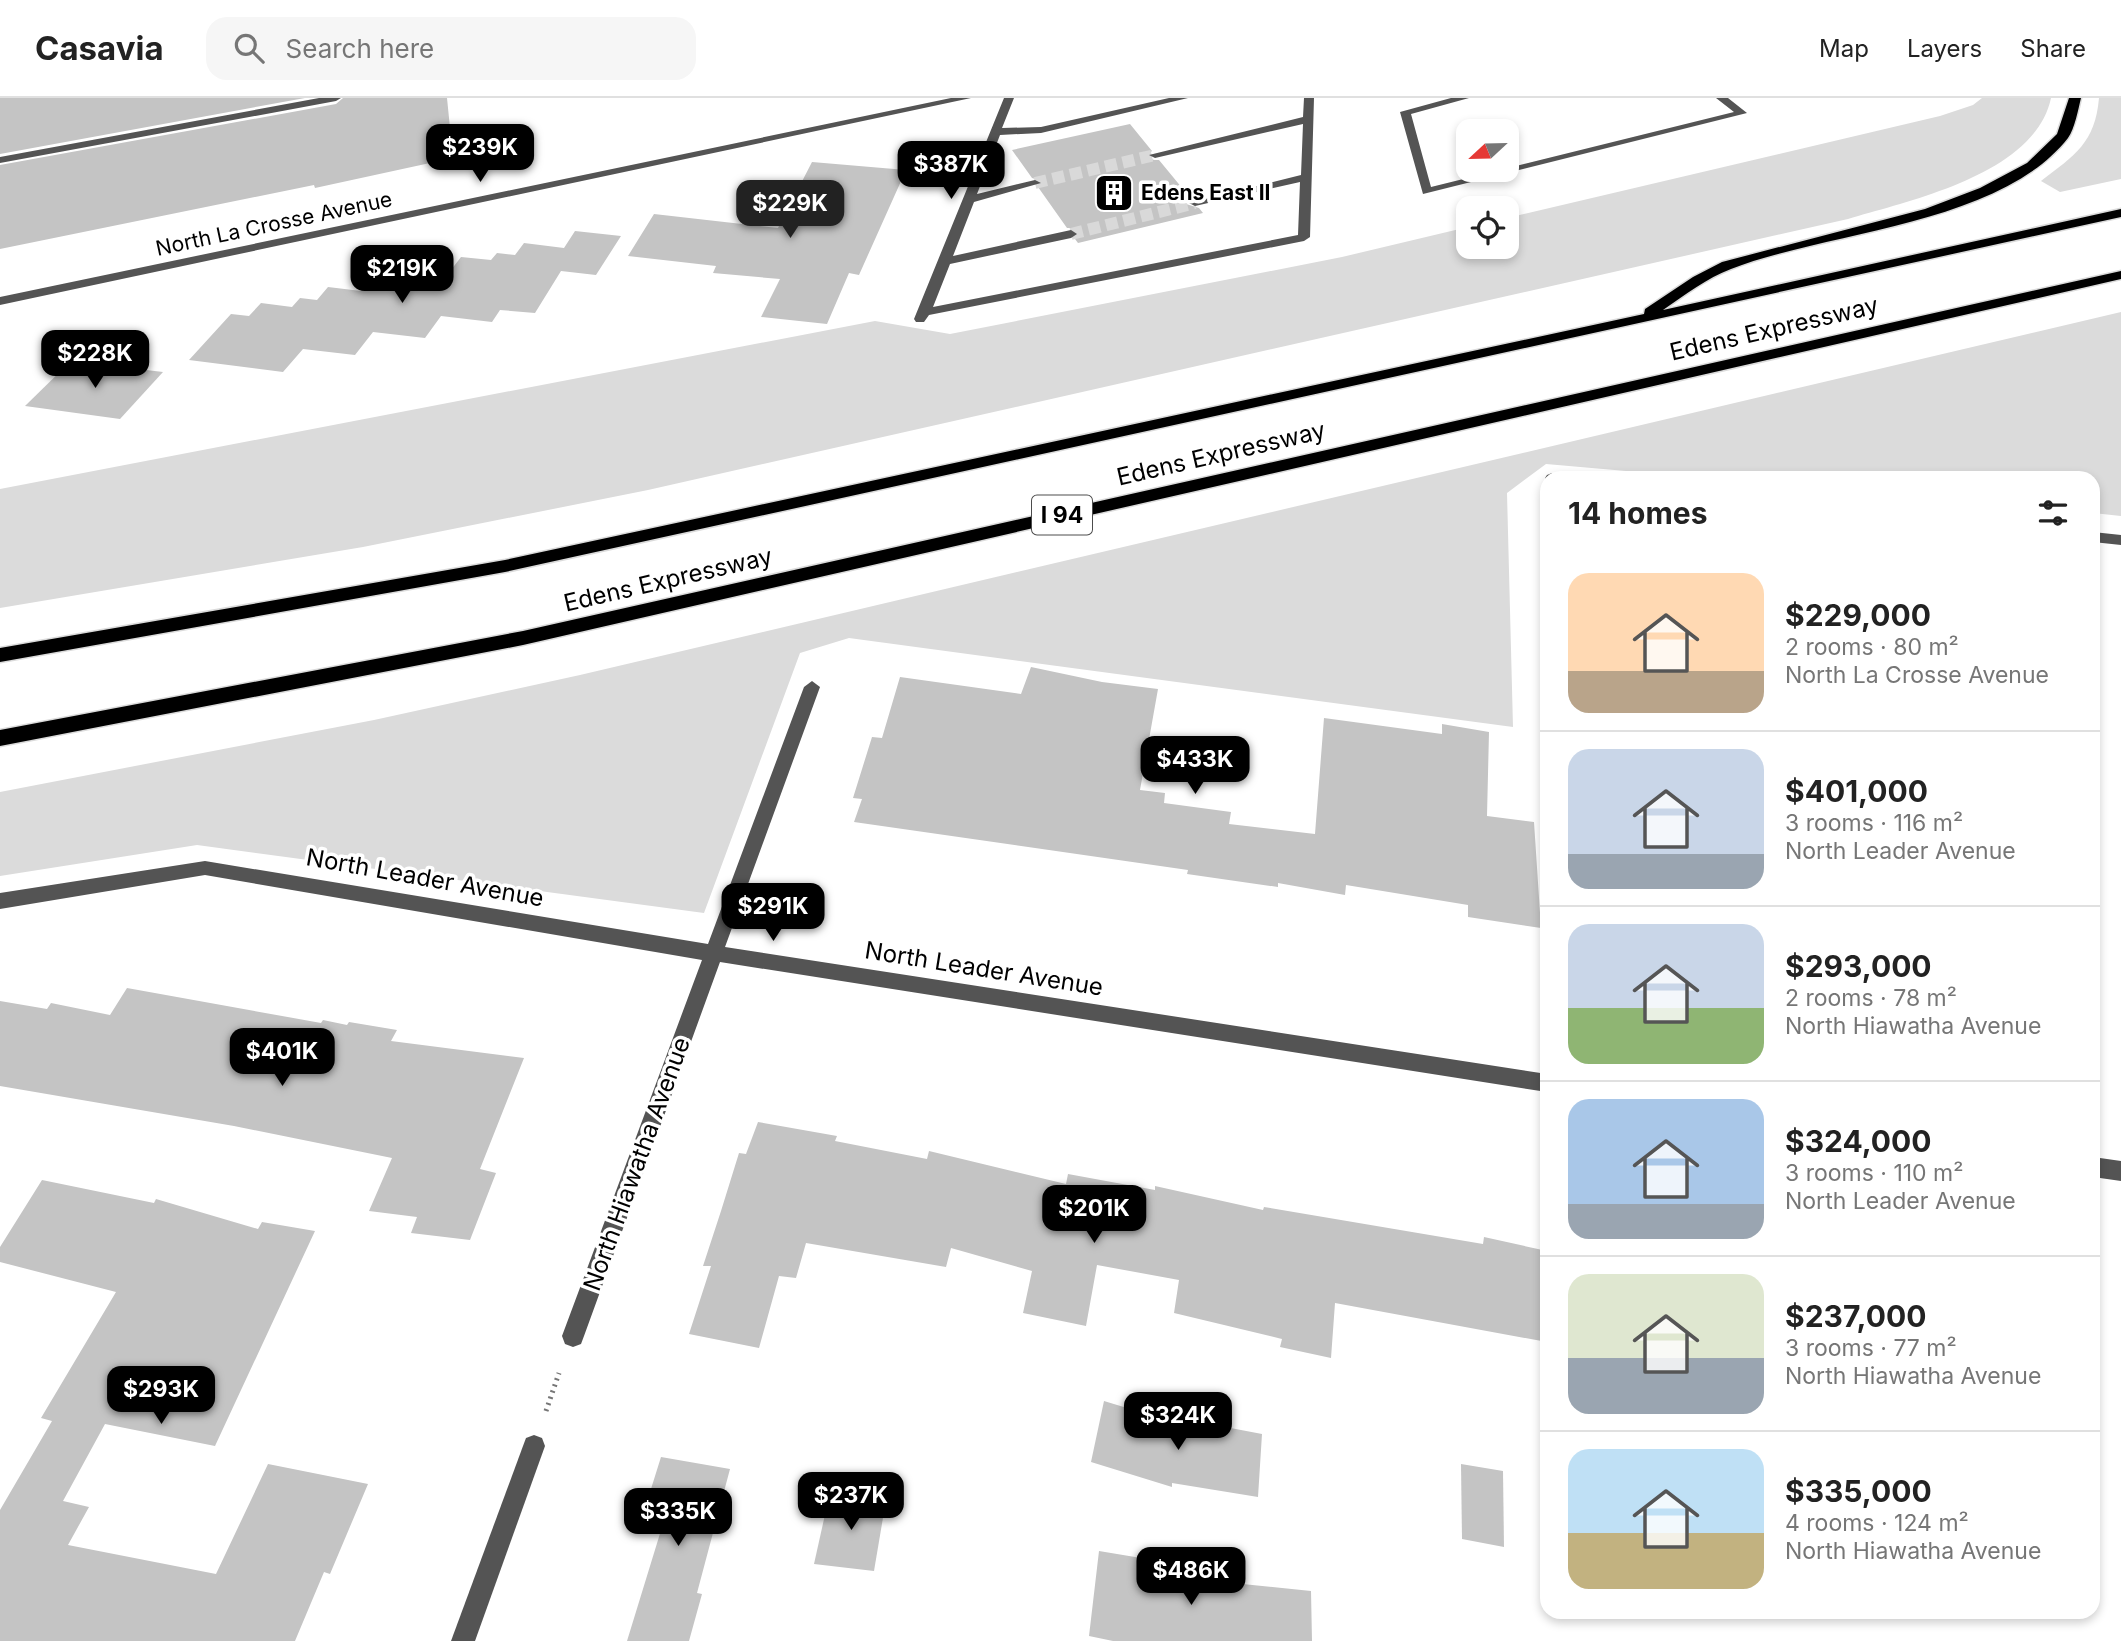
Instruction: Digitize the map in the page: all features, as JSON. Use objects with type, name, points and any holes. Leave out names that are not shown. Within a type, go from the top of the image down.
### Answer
[{"type":"highway","points":[[1634,321],[1726,265],[1886,226],[1989,189],[2032,164],[2054,145],[2069,124],[2075,98]]},
{"type":"highway","name":"Edens Expressway","points":[[0,655],[505,566],[2121,213]]},
{"type":"highway","name":"Edens Expressway","points":[[0,738],[537,635],[2121,275]]},
{"type":"street","points":[[0,160],[336,98]]},
{"type":"street","name":"North La Crosse Avenue","points":[[0,301],[966,98]]},
{"type":"street","points":[[1009,98],[922,316],[1304,237],[1309,98]]},
{"type":"street","points":[[995,132],[1041,130],[1183,98]]},
{"type":"street","points":[[1464,98],[1405,112],[1427,192],[1742,113],[1721,98]]},
{"type":"street","points":[[1156,155],[1308,119]]},
{"type":"street","points":[[1195,204],[1307,177]]},
{"type":"street","points":[[968,200],[1035,183]]},
{"type":"street","points":[[945,261],[1071,234]]},
{"type":"street","points":[[2100,538],[2121,540]]},
{"type":"street","name":"North Hiawatha Avenue","points":[[573,1336],[812,687]]},
{"type":"street","name":"North Leader Avenue","points":[[0,901],[205,868],[715,954],[1540,1082]]},
{"type":"street","points":[[2100,1168],[2121,1171]]},
{"type":"street","points":[[463,1641],[534,1446]]},
{"type":"path","points":[[534,1446],[573,1336]]},
{"type":"shaded area","points":[[1982,98],[2051,98],[2040,124],[2022,146],[1997,165],[1936,192],[1848,219],[648,490],[363,547],[0,608],[0,489],[875,321],[950,334],[1342,257],[1456,230],[1456,259],[1519,259],[1519,215],[1940,116],[1973,105]]},
{"type":"shaded area","points":[[2099,98],[2121,98],[2121,179],[2060,192],[2041,181],[2073,155],[2088,137],[2097,113]]},
{"type":"shaded area","points":[[2121,312],[2121,516],[2100,514],[2100,471],[1626,471],[1546,464],[1507,493],[1513,727],[849,638],[800,653],[704,913],[197,845],[0,876],[0,792],[374,720],[580,675]]},
{"type":"building","points":[[0,98],[305,98],[0,154]]},
{"type":"building","points":[[343,98],[447,98],[453,158],[315,188],[314,185],[0,249],[0,165],[336,104]]},
{"type":"building","name":"Edens East II","points":[[1130,124],[1152,151],[1146,156],[1159,160],[1192,200],[1186,204],[1199,208],[1203,213],[1078,243],[1075,239],[1079,233],[1067,228],[1038,187],[1044,182],[1032,178],[1012,150]]},
{"type":"building","points":[[812,162],[906,170],[859,275],[849,273],[827,324],[761,317],[780,279],[713,273],[716,266],[628,256],[654,214],[778,228]]},
{"type":"building","points":[[575,231],[621,236],[596,275],[561,271],[535,313],[500,310],[492,322],[441,316],[425,338],[373,332],[355,355],[303,349],[283,372],[189,360],[231,314],[249,316],[261,303],[292,307],[300,298],[317,300],[328,287],[361,291],[367,283],[385,285],[396,272],[428,275],[434,268],[451,270],[461,257],[491,260],[497,253],[515,255],[524,243],[564,248]]},
{"type":"building","points":[[71,361],[163,372],[120,419],[25,406]]},
{"type":"building","points":[[1031,667],[1102,682],[1158,689],[1140,790],[1165,793],[1164,803],[1231,812],[1229,824],[1315,834],[1324,718],[1442,734],[1442,724],[1489,732],[1487,816],[1534,822],[1540,928],[1468,917],[1468,905],[1346,885],[1345,895],[1278,883],[1278,887],[1187,874],[1188,870],[854,822],[862,799],[853,798],[872,737],[882,738],[900,677],[1021,694]]},
{"type":"building","points":[[127,988],[321,1023],[323,1020],[347,1025],[349,1022],[397,1030],[391,1041],[524,1058],[480,1169],[496,1173],[470,1240],[411,1233],[417,1217],[369,1211],[392,1158],[234,1126],[0,1086],[0,1001],[47,1009],[51,1003],[110,1015]]},
{"type":"building","points":[[758,1122],[837,1136],[835,1141],[927,1159],[929,1151],[1066,1184],[1068,1174],[1155,1190],[1155,1186],[1263,1210],[1264,1207],[1483,1244],[1484,1237],[1540,1249],[1540,1341],[1335,1303],[1331,1358],[1280,1347],[1282,1339],[1174,1313],[1179,1280],[1097,1265],[1086,1326],[1023,1313],[1032,1271],[951,1248],[946,1267],[806,1243],[796,1278],[779,1276],[759,1348],[689,1334],[711,1266],[703,1266],[739,1153],[746,1154]]},
{"type":"building","points":[[42,1180],[154,1203],[156,1199],[258,1229],[262,1222],[315,1231],[215,1446],[105,1424],[63,1501],[89,1507],[68,1545],[216,1574],[268,1464],[368,1484],[330,1574],[324,1572],[295,1641],[0,1641],[0,1510],[52,1421],[41,1418],[116,1292],[0,1262],[0,1247]]},
{"type":"building","points":[[1104,1401],[1219,1436],[1220,1426],[1262,1434],[1258,1497],[1172,1483],[1172,1487],[1091,1462]]},
{"type":"building","points":[[661,1457],[730,1469],[697,1593],[702,1594],[689,1641],[627,1641],[662,1527],[640,1524]]},
{"type":"building","points":[[1461,1464],[1503,1471],[1504,1547],[1462,1539]]},
{"type":"building","points":[[830,1492],[886,1500],[874,1571],[814,1564]]},
{"type":"building","points":[[1099,1551],[1165,1562],[1164,1576],[1311,1591],[1312,1641],[1113,1641],[1089,1636]]},
{"type":"tunnel","points":[[1035,183],[1155,155]]},
{"type":"tunnel","points":[[1071,234],[1195,203]]},
{"type":"place","name":"Edens East II","points":[[1114,193]]}]
